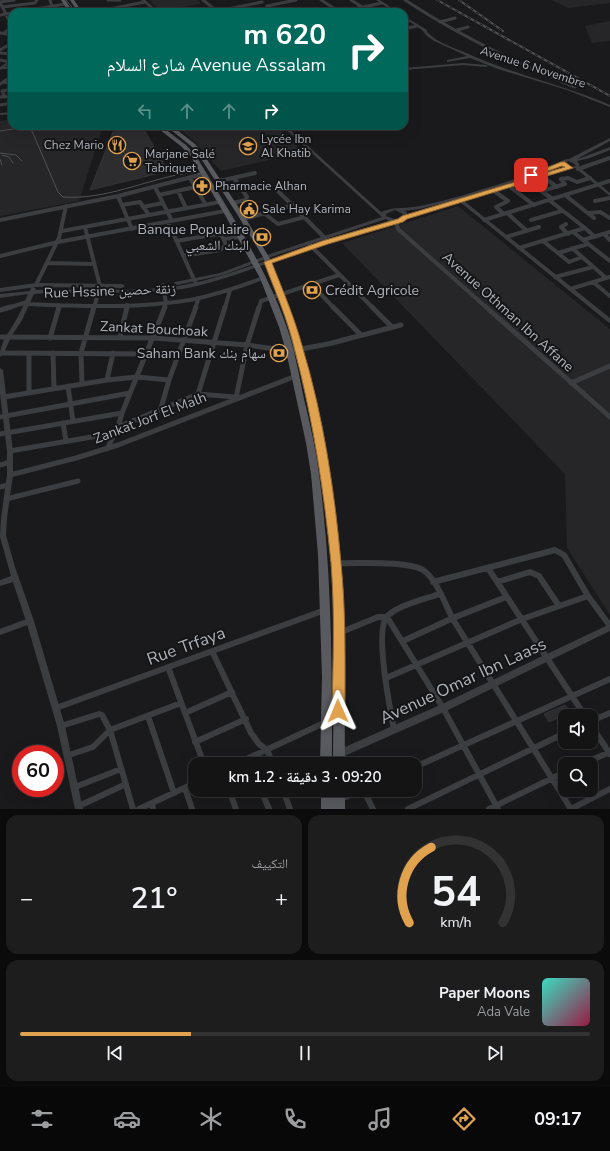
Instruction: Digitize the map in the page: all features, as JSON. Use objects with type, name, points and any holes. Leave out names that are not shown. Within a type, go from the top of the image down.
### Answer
[{"type":"main road","points":[[163,130],[187,150],[220,202],[263,278],[276,296]]},
{"type":"main road","points":[[174,130],[193,144],[244,219],[267,260],[276,296],[295,350],[320,441],[336,563],[339,633],[339,757]]},
{"type":"main road","points":[[295,350],[296,376],[315,474],[325,579],[326,757]]},
{"type":"main road","points":[[327,797],[327,809]]},
{"type":"street","points":[[8,17],[0,2],[15,0],[20,6]]},
{"type":"street","points":[[2,7],[31,4],[36,3],[37,0]]},
{"type":"street","points":[[50,0],[52,6]]},
{"type":"street","points":[[108,0],[120,0]]},
{"type":"street","points":[[203,0],[212,8]]},
{"type":"street","points":[[267,6],[296,0]]},
{"type":"street","points":[[321,0],[334,8]]},
{"type":"street","points":[[351,0],[362,7]]},
{"type":"street","points":[[378,0],[390,8]]},
{"type":"street","points":[[405,0],[440,22],[536,72],[575,87]]},
{"type":"street","points":[[113,8],[144,1]]},
{"type":"street","points":[[233,8],[261,1],[270,8]]},
{"type":"street","points":[[45,8],[64,2]]},
{"type":"street","points":[[358,8],[382,3]]},
{"type":"street","points":[[31,4],[33,8]]},
{"type":"street","points":[[0,15],[6,14]]},
{"type":"street","points":[[440,22],[455,18]]},
{"type":"street","name":"Avenue 6 Novembre","points":[[408,20],[432,38],[471,57],[499,68],[574,91],[610,106]]},
{"type":"street","points":[[408,28],[417,26]]},
{"type":"street","points":[[457,30],[468,27]]},
{"type":"street","points":[[0,52],[6,47]]},
{"type":"street","points":[[446,61],[454,56],[452,48]]},
{"type":"street","points":[[408,67],[471,57]]},
{"type":"street","points":[[459,64],[471,57]]},
{"type":"street","points":[[408,68],[459,64],[499,68]]},
{"type":"street","points":[[0,78],[7,79]]},
{"type":"street","points":[[2,83],[7,79]]},
{"type":"street","points":[[5,97],[2,91],[8,90]]},
{"type":"street","points":[[0,97],[8,97]]},
{"type":"street","points":[[288,130],[384,217],[395,221]]},
{"type":"street","points":[[572,161],[578,156],[610,139]]},
{"type":"street","points":[[0,296],[32,291],[163,287],[233,275],[256,264],[310,245],[395,221],[544,171],[563,164],[565,161],[584,159],[610,148]]},
{"type":"street","points":[[577,167],[610,152]]},
{"type":"street","points":[[578,156],[578,158],[584,159]]},
{"type":"street","points":[[370,203],[380,207],[399,210],[419,208],[494,191],[570,168],[610,158]]},
{"type":"street","points":[[572,161],[610,195]]},
{"type":"street","points":[[563,164],[570,168]]},
{"type":"street","points":[[0,220],[118,196],[203,174]]},
{"type":"street","points":[[219,181],[255,174]]},
{"type":"street","points":[[543,177],[557,187]]},
{"type":"street","points":[[190,178],[206,205]]},
{"type":"street","points":[[233,203],[245,200],[247,197],[234,178]]},
{"type":"street","points":[[542,191],[565,184],[560,180],[563,179],[569,178],[577,182],[590,178]]},
{"type":"street","points":[[484,220],[610,181]]},
{"type":"street","points":[[155,186],[168,212],[176,241],[194,282]]},
{"type":"street","points":[[509,186],[534,205]]},
{"type":"street","points":[[159,194],[195,187]]},
{"type":"street","points":[[276,189],[294,205],[325,238]]},
{"type":"street","points":[[538,189],[551,199],[562,211],[595,237]]},
{"type":"street","points":[[178,190],[186,208]]},
{"type":"street","points":[[494,191],[508,201],[496,207],[506,213],[527,231]]},
{"type":"street","points":[[565,195],[594,218]]},
{"type":"street","points":[[118,196],[132,229]]},
{"type":"street","points":[[595,201],[610,198]]},
{"type":"street","points":[[460,199],[570,289],[608,316],[610,321]]},
{"type":"street","points":[[84,202],[86,208]]},
{"type":"street","points":[[122,205],[140,202],[149,215]]},
{"type":"street","points":[[62,231],[220,202]]},
{"type":"street","points":[[143,207],[163,203]]},
{"type":"street","points":[[244,219],[294,205]]},
{"type":"street","points":[[66,206],[62,231],[58,242],[0,352],[146,354]]},
{"type":"street","points":[[384,217],[385,211],[393,209]]},
{"type":"street","points":[[399,210],[405,213],[405,217]]},
{"type":"street","points":[[0,256],[58,242],[225,211]]},
{"type":"street","points":[[506,237],[539,227],[531,220],[562,211]]},
{"type":"street","points":[[589,213],[600,212],[610,218]]},
{"type":"street","points":[[265,214],[278,224],[305,217]]},
{"type":"street","points":[[310,245],[325,238],[384,217]]},
{"type":"street","name":"Avenue Othman Ibn Affane","points":[[395,221],[398,229],[610,417]]},
{"type":"street","points":[[566,224],[561,227],[583,240],[609,259]]},
{"type":"street","points":[[82,384],[81,353],[100,288],[85,227]]},
{"type":"street","points":[[519,248],[585,228]]},
{"type":"street","points":[[583,240],[610,232]]},
{"type":"street","points":[[176,241],[218,234],[224,239],[226,245],[223,248],[183,256]]},
{"type":"street","points":[[604,234],[610,240]]},
{"type":"street","points":[[224,239],[240,237]]},
{"type":"street","points":[[543,240],[569,262],[582,257]]},
{"type":"street","points":[[558,253],[588,244]]},
{"type":"street","points":[[310,245],[392,327]]},
{"type":"street","points":[[572,248],[593,267],[608,277]]},
{"type":"street","points":[[48,263],[94,264]]},
{"type":"street","points":[[555,277],[593,267]]},
{"type":"street","points":[[118,427],[198,394],[236,397],[247,346],[260,303],[264,300],[339,275]]},
{"type":"street","points":[[570,289],[608,277]]},
{"type":"street","name":"Rue Hssine زنقة حصين","points":[[0,310],[27,303],[59,305],[127,305],[166,303],[199,298],[230,290],[263,278]]},
{"type":"street","points":[[593,282],[609,295]]},
{"type":"street","points":[[311,284],[361,335]]},
{"type":"street","points":[[0,290],[36,285],[100,288]]},
{"type":"street","points":[[107,449],[118,427],[122,413],[166,303],[163,287]]},
{"type":"street","points":[[198,394],[230,290]]},
{"type":"street","points":[[161,408],[169,380],[199,298]]},
{"type":"street","points":[[50,338],[59,305]]},
{"type":"street","points":[[120,337],[127,305]]},
{"type":"street","points":[[295,350],[401,325]]},
{"type":"street","name":"Zankat Bouchoak","points":[[0,337],[153,338],[295,350]]},
{"type":"street","points":[[29,353],[29,392]]},
{"type":"street","points":[[53,353],[54,388]]},
{"type":"street","points":[[107,380],[113,353]]},
{"type":"street","points":[[572,383],[610,366]]},
{"type":"street","points":[[0,370],[4,397],[3,416],[9,432],[10,451],[10,475],[6,499],[2,511],[2,536],[30,621],[56,708],[69,755],[79,807],[126,784]]},
{"type":"street","name":"Zankat Jorf El Malh","points":[[10,475],[107,449],[165,427],[236,397],[296,376]]},
{"type":"street","points":[[4,397],[107,380],[137,377],[169,380]]},
{"type":"street","points":[[68,386],[73,421]]},
{"type":"street","points":[[3,416],[130,393]]},
{"type":"street","points":[[0,434],[122,413]]},
{"type":"street","points":[[63,422],[66,441]]},
{"type":"street","points":[[10,451],[115,433]]},
{"type":"street","points":[[0,465],[10,462]]},
{"type":"street","points":[[6,499],[78,481]]},
{"type":"street","points":[[0,487],[8,485]]},
{"type":"street","points":[[433,582],[550,551],[558,551],[564,555],[588,596],[610,626]]},
{"type":"street","points":[[336,563],[408,566],[423,570],[433,582],[493,685],[571,809],[610,789]]},
{"type":"street","points":[[488,568],[581,709]]},
{"type":"street","points":[[497,582],[530,572],[535,573],[539,576],[559,606]]},
{"type":"street","points":[[0,583],[15,578]]},
{"type":"street","points":[[339,633],[378,617],[386,617],[407,606],[439,594]]},
{"type":"street","points":[[403,641],[506,596]]},
{"type":"street","points":[[386,678],[522,620],[588,596]]},
{"type":"street","name":"Rue Trfaya","points":[[56,708],[325,610]]},
{"type":"street","points":[[386,617],[403,641],[464,745],[480,774],[494,808],[558,775]]},
{"type":"street","points":[[386,617],[383,622],[382,640],[394,730]]},
{"type":"street","points":[[0,632],[30,621]]},
{"type":"street","name":"Avenue Omar Ibn Laass","points":[[343,757],[394,730],[493,685],[610,626]]},
{"type":"street","points":[[212,651],[256,741],[267,750],[270,757]]},
{"type":"street","points":[[168,667],[201,757]]},
{"type":"street","points":[[422,764],[610,679]]},
{"type":"street","points":[[185,713],[232,692]]},
{"type":"street","points":[[69,755],[93,746],[110,730],[181,703]]},
{"type":"street","points":[[598,718],[610,713]]},
{"type":"street","points":[[61,726],[98,714],[102,715],[110,730],[133,809]]},
{"type":"street","points":[[148,716],[174,793]]},
{"type":"street","points":[[195,742],[246,719]]},
{"type":"street","points":[[256,757],[267,750],[327,721]]},
{"type":"street","points":[[598,735],[610,753],[598,758]]},
{"type":"street","points":[[408,809],[558,737]]},
{"type":"street","points":[[75,787],[121,769]]},
{"type":"street","points":[[139,809],[153,806],[188,786]]},
{"type":"street","points":[[185,788],[192,809]]},
{"type":"street","points":[[232,797],[236,809]]},
{"type":"street","points":[[264,797],[268,809]]},
{"type":"street","points":[[286,797],[290,809]]},
{"type":"street","points":[[368,797],[373,809]]},
{"type":"shaded area","points":[[149,0],[197,0],[201,3],[179,8],[158,8]]},
{"type":"shaded area","points":[[551,0],[610,0],[610,3],[568,8]]},
{"type":"shaded area","points":[[610,21],[610,41],[592,43],[585,26]]},
{"type":"shaded area","points":[[8,120],[8,130],[102,130],[79,201],[0,216],[0,121]]},
{"type":"shaded area","name":"Lycée Ibn Al Khatib","points":[[181,130],[280,130],[304,152],[221,171],[194,141]]},
{"type":"shaded area","points":[[458,206],[610,329],[610,615],[567,548],[565,474],[342,243]]},
{"type":"building","name":"Marjane Salé Tabriquet","points":[[114,130],[144,130],[168,171],[90,190]]},
{"type":"building","points":[[565,705],[568,709],[558,709],[558,718],[549,722],[544,714]]},
{"type":"tram line","points":[[66,0],[73,8]]},
{"type":"tram line","points":[[0,131],[8,130]]},
{"type":"tram line","points":[[28,130],[32,131],[58,192],[63,197],[95,196],[187,173],[207,175]]},
{"type":"tram line","points":[[166,130],[186,147],[199,162]]},
{"type":"tram line","points":[[0,153],[16,155],[22,161]]},
{"type":"tram line","points":[[2,155],[9,157],[13,163]]},
{"type":"tram line","points":[[0,159],[2,165]]},
{"type":"tram line","points":[[187,171],[194,168],[199,162]]},
{"type":"tram line","points":[[199,162],[207,175]]},
{"type":"tram line","points":[[207,175],[249,245]]},
{"type":"railway","points":[[437,0],[610,96]]},
{"type":"railway","points":[[459,0],[503,31]]},
{"type":"place","name":"Chez Mario","points":[[117,145]]},
{"type":"place","name":"Lycée Ibn Al Khatib","points":[[248,146]]},
{"type":"place","name":"Marjane Salé Tabriquet","points":[[132,161]]},
{"type":"place","name":"Pharmacie Alhan","points":[[202,186]]},
{"type":"place","name":"Sale Hay Karima","points":[[249,209]]},
{"type":"place","name":"Banque Populaire البنك الشعبي","points":[[262,237]]},
{"type":"place","name":"Crédit Agricole","points":[[312,290]]},
{"type":"place","name":"Saham Bank سهام بنك","points":[[279,353]]},
{"type":"route","points":[[338,711],[339,633],[336,563],[325,472],[308,382],[289,317],[268,262],[295,252],[400,220],[405,217],[570,168],[563,164],[531,175]]}]
